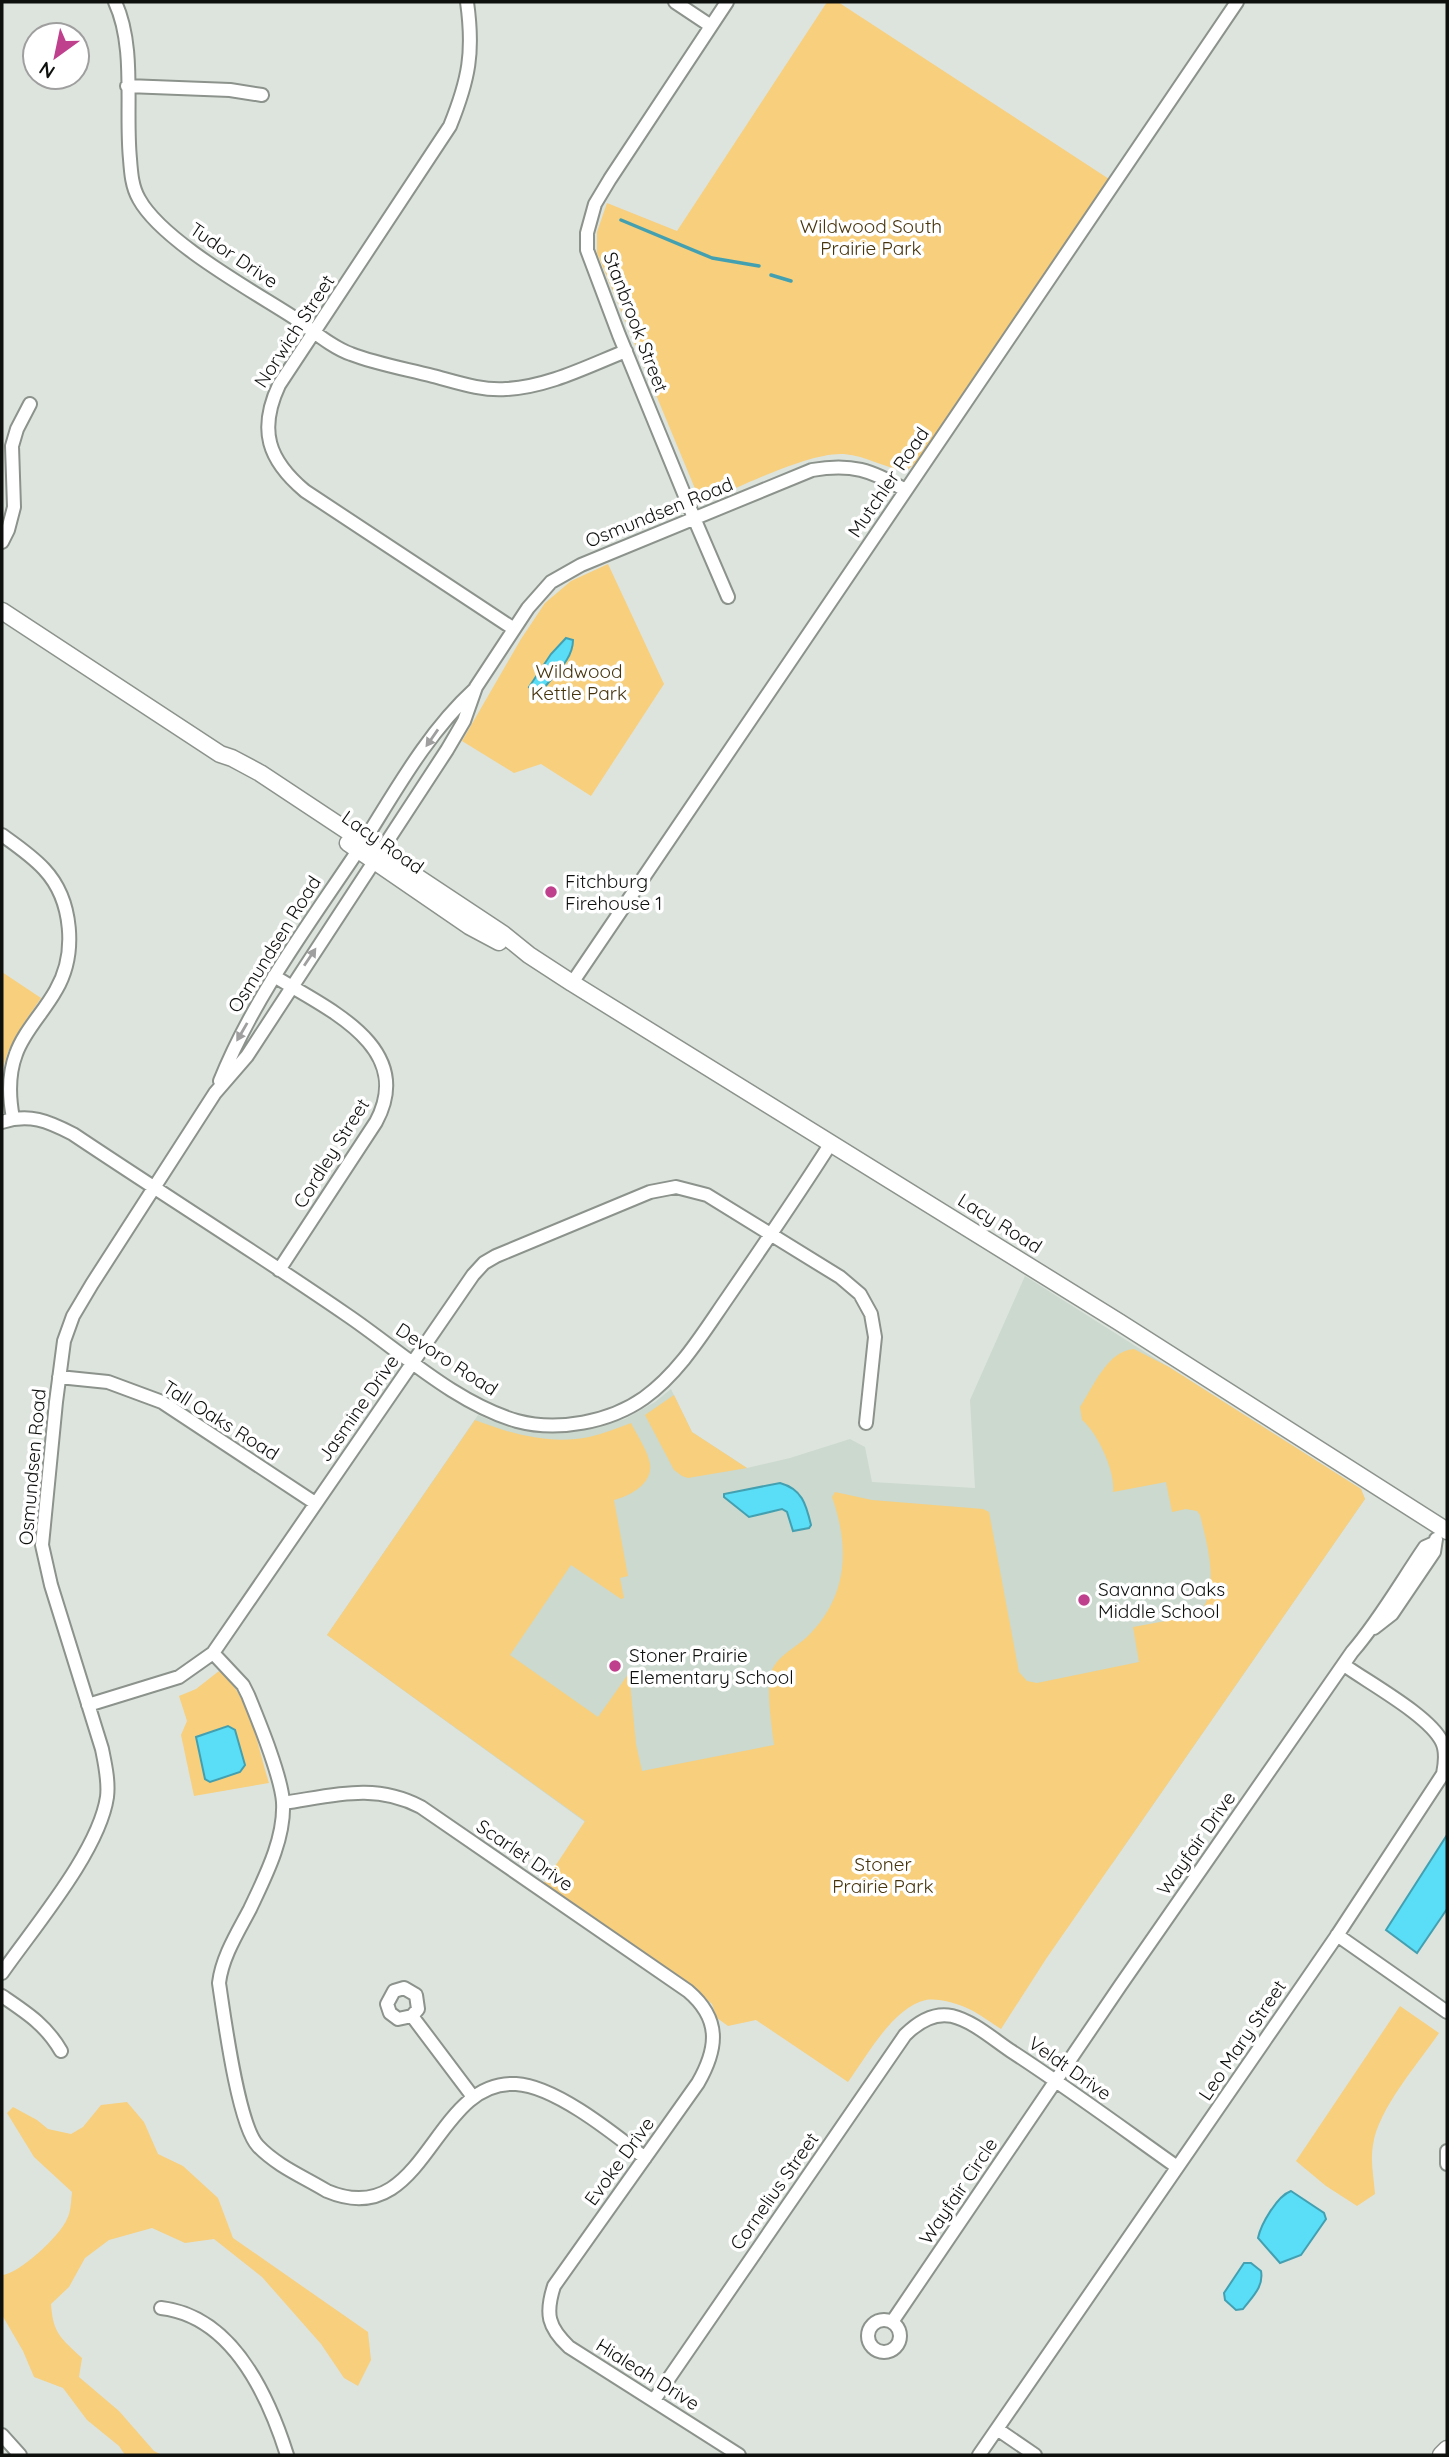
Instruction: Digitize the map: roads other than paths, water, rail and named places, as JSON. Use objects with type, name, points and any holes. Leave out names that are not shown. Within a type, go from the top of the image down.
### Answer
[{"type":"street","name":"Tudor Drive","points":[[115,2],[127,42],[127,133],[132,181],[139,200],[154,219],[196,253],[349,354],[468,385],[503,390],[549,382],[626,351]]},
{"type":"street","name":"Norwich Street","points":[[467,2],[470,22],[466,87],[450,126],[279,385],[271,404],[268,437],[275,460],[286,475],[305,491],[514,629]]},
{"type":"street","points":[[675,2],[711,26]]},
{"type":"street","name":"Stanbrook Street","points":[[727,2],[610,179],[596,204],[587,233],[587,250],[694,518],[729,597]]},
{"type":"street","name":"Mutchler Road","points":[[572,983],[1237,2]]},
{"type":"street","points":[[127,86],[219,89],[262,95]]},
{"type":"street","points":[[2,542],[14,506],[12,446],[17,429],[30,404]]},
{"type":"street","name":"Osmundsen Road","points":[[215,1093],[235,1043],[274,975],[414,763],[451,711],[476,687],[543,590],[561,575],[812,470],[825,467],[861,468],[905,490]]},
{"type":"street","name":"Lacy Road","points":[[2,611],[220,754],[260,773],[377,856],[503,934],[528,955],[1119,1322],[1445,1530]]},
{"type":"street","name":"Osmundsen Road","points":[[2,1973],[77,1867],[100,1824],[108,1795],[107,1776],[88,1705],[44,1557],[42,1531],[64,1341],[73,1316],[215,1093],[247,1056],[290,986],[431,775],[464,721],[476,687]]},
{"type":"street","points":[[414,763],[431,775]]},
{"type":"street","points":[[2,835],[46,870],[65,906],[70,936],[69,956],[64,974],[16,1054],[7,1120]]},
{"type":"street","name":"Cordley Street","points":[[274,975],[365,1036],[383,1065],[386,1091],[382,1111],[376,1122],[279,1270]]},
{"type":"street","name":"Devoro Road","points":[[7,1120],[28,1117],[51,1123],[73,1134],[475,1404],[519,1421],[549,1425],[587,1422],[620,1412],[655,1390],[677,1369],[831,1143]]},
{"type":"street","name":"Jasmine Drive","points":[[88,1705],[179,1676],[213,1653],[473,1275],[484,1263],[509,1250],[650,1192],[676,1187],[707,1195],[840,1277],[860,1294],[867,1304],[875,1337],[866,1423]]},
{"type":"street","name":"Tall Oaks Road","points":[[59,1377],[107,1382],[162,1402],[315,1503]]},
{"type":"street","name":"Wayfair Drive","points":[[1056,2081],[1344,1665],[1371,1630],[1392,1615],[1434,1552],[1434,1543],[1445,1530]]},
{"type":"street","points":[[213,1653],[243,1685],[248,1695],[283,1803],[278,1838],[269,1867],[224,1963],[219,1983],[243,2113],[256,2144],[279,2163],[327,2191],[363,2198],[384,2193],[401,2183],[459,2110],[473,2097],[506,2084],[517,2084],[546,2091],[645,2158]]},
{"type":"street","name":"Leo Mary Street","points":[[979,2455],[1438,1785],[1445,1759],[1443,1743],[1433,1729],[1411,1710],[1344,1665]]},
{"type":"street","name":"Scarlet Drive","points":[[283,1803],[370,1792],[405,1798],[688,1991],[708,2012],[712,2026]]},
{"type":"street","points":[[1337,1935],[1447,2012]]},
{"type":"street","points":[[2,1996],[27,2012],[50,2033],[61,2052]]},
{"type":"street","name":"Veldt Drive","points":[[935,2017],[950,2015],[967,2021],[1178,2167]]},
{"type":"street","points":[[412,2016],[473,2097]]},
{"type":"street","name":"Cornelius Street","points":[[654,2400],[905,2035],[918,2023],[935,2017]]},
{"type":"street","name":"Evoke Drive","points":[[549,2316],[549,2301],[554,2286],[708,2066],[714,2041],[712,2026]]},
{"type":"street","name":"Wayfair Circle","points":[[892,2322],[1056,2081]]},
{"type":"street","points":[[1447,2151],[1447,2164]]},
{"type":"street","points":[[161,2308],[179,2310],[197,2319],[234,2351],[264,2395],[288,2455]]},
{"type":"street","name":"Hialeah Drive","points":[[549,2316],[557,2336],[569,2347],[739,2455]]},
{"type":"street","points":[[997,2429],[1035,2455]]},
{"type":"street","points":[[2,2435],[20,2455]]},
{"type":"street","points":[[1441,2455],[1447,2449]]},
{"type":"water","points":[[566,638],[573,640],[566,661],[541,692],[537,687],[531,689],[529,687],[551,654]]},
{"type":"water","points":[[780,1483],[793,1489],[802,1498],[811,1525],[809,1528],[793,1531],[787,1512],[782,1509],[749,1517],[724,1497],[724,1494]]},
{"type":"water","points":[[228,1726],[235,1730],[245,1765],[240,1772],[210,1782],[205,1779],[196,1737]]},
{"type":"water","points":[[1447,1835],[1447,1909],[1417,1953],[1386,1930]]},
{"type":"water","points":[[1291,2191],[1324,2213],[1326,2219],[1301,2255],[1280,2263],[1258,2238],[1270,2211],[1280,2198]]},
{"type":"water","points":[[1244,2263],[1251,2263],[1261,2271],[1261,2282],[1257,2292],[1243,2309],[1236,2310],[1225,2300],[1224,2293]]},
{"type":"waterway","points":[[621,220],[712,258],[759,266]]},
{"type":"waterway","points":[[771,275],[791,281]]},
{"type":"place","name":"Fitchburg Firehouse 1","points":[[551,892]]},
{"type":"place","name":"Savanna Oaks Middle School","points":[[1084,1600]]},
{"type":"place","name":"Stoner Prairie Elementary School","points":[[615,1666]]},
{"type":"park label","name":"Wildwood South Prairie Park","points":[[871,237]]},
{"type":"park label","name":"Wildwood Kettle Park","points":[[579,682]]},
{"type":"park label","name":"Stoner Prairie Park","points":[[883,1875]]}]
